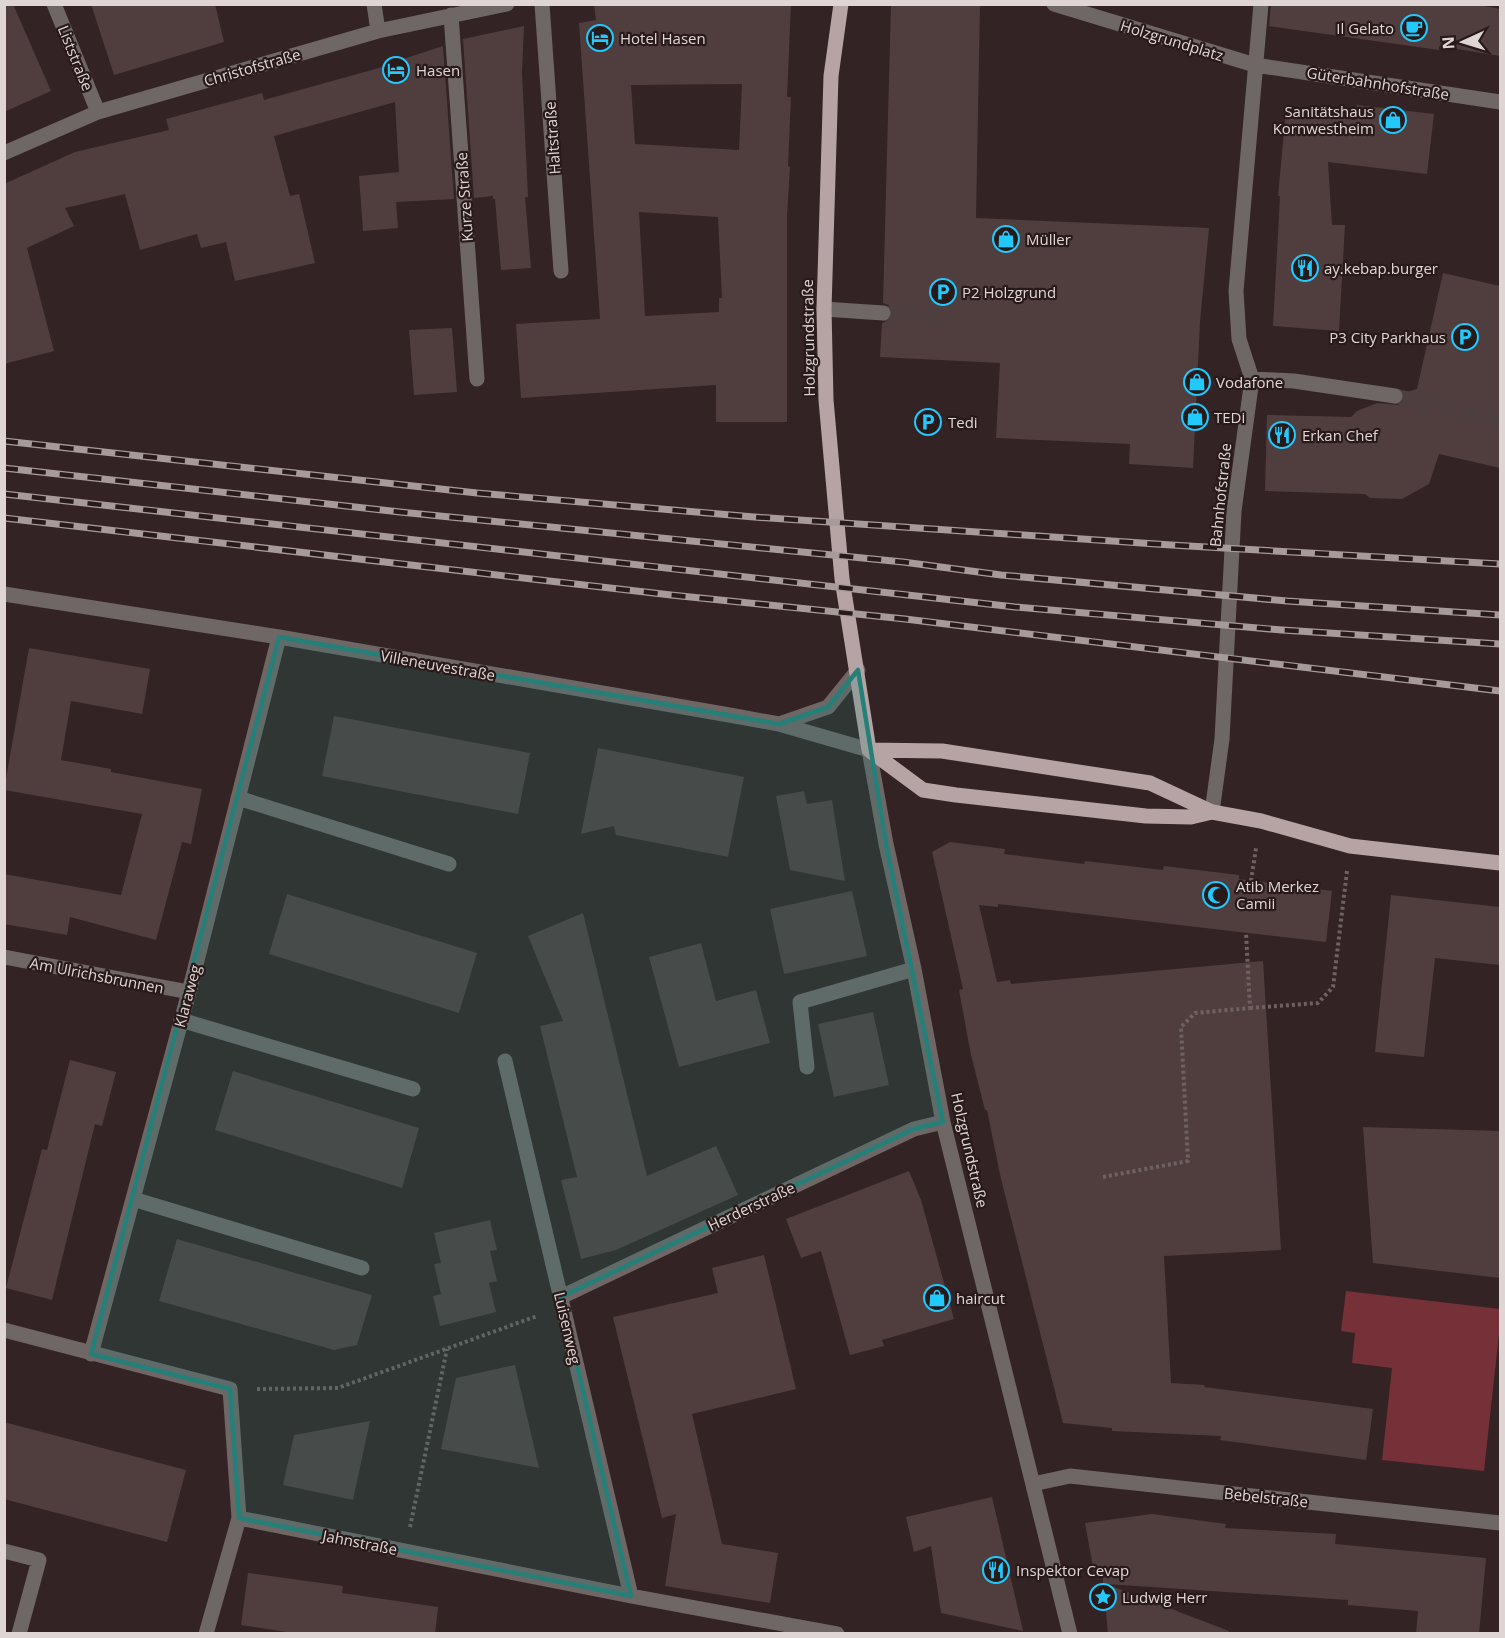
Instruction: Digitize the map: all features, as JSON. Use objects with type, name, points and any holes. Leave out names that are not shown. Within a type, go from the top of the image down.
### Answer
[{"type":"main road","name":"Holzgrundstraße","points":[[841,4],[831,76],[824,309],[829,443],[842,579],[869,750]]},
{"type":"main road","points":[[869,750],[923,790],[1146,816],[1191,817],[1212,812]]},
{"type":"main road","points":[[869,750],[942,751],[1150,783],[1212,812],[1261,821],[1317,839],[1350,846],[1500,863]]},
{"type":"street","name":"Liststraße","points":[[54,4],[98,112]]},
{"type":"street","points":[[374,4],[378,31]]},
{"type":"street","name":"Christofstraße","points":[[4,153],[98,112],[378,31],[507,4]]},
{"type":"street","name":"Haltstraße","points":[[543,4],[561,271]]},
{"type":"street","name":"Holzgrundplatz","points":[[1054,4],[1255,65]]},
{"type":"street","name":"Bahnhofstraße","points":[[1212,812],[1222,739],[1234,511],[1252,379],[1239,339],[1236,291],[1261,4]]},
{"type":"street","name":"Kurze Straße","points":[[451,15],[477,379]]},
{"type":"street","name":"Güterbahnhofstraße","points":[[1255,65],[1500,102]]},
{"type":"street","points":[[824,309],[883,313]]},
{"type":"street","points":[[1252,379],[1294,381],[1395,396]]},
{"type":"street","name":"Villeneuvestraße","points":[[4,594],[279,637],[779,724],[869,750]]},
{"type":"street","name":"Klaraweg","points":[[91,1354],[189,992],[279,637]]},
{"type":"street","points":[[779,724],[828,707],[858,670]]},
{"type":"street","name":"Holzgrundstraße","points":[[869,750],[886,844],[914,969],[944,1122],[1070,1634]]},
{"type":"street","points":[[238,798],[448,864]]},
{"type":"street","name":"Am Ulrichsbrunnen","points":[[4,957],[189,992]]},
{"type":"street","points":[[807,1067],[800,1002],[914,969]]},
{"type":"street","points":[[181,1020],[413,1089]]},
{"type":"street","name":"Luisenweg","points":[[506,1061],[631,1596]]},
{"type":"street","name":"Herderstraße","points":[[561,1297],[914,1129],[944,1122]]},
{"type":"street","points":[[133,1199],[362,1268]]},
{"type":"street","points":[[4,1330],[230,1389],[239,1518],[207,1633]]},
{"type":"street","name":"Bebelstraße","points":[[1033,1484],[1070,1476],[1500,1523]]},
{"type":"street","name":"Jahnstraße","points":[[239,1518],[631,1596],[837,1634]]},
{"type":"street","points":[[4,1551],[39,1560],[19,1634]]},
{"type":"path","points":[[1251,881],[1261,821]]},
{"type":"path","points":[[1103,1177],[1188,1161],[1181,1027],[1195,1013],[1318,1003],[1333,987],[1350,846]]},
{"type":"path","points":[[1246,933],[1250,1008]]},
{"type":"path","points":[[230,1389],[338,1388],[535,1318],[561,1297]]},
{"type":"path","points":[[405,1551],[447,1349]]},
{"type":"highlighted area","points":[[279,637],[779,724],[828,707],[858,670],[886,844],[943,1122],[914,1129],[561,1297],[631,1596],[239,1518],[230,1389],[91,1354]]},
{"type":"shaded area","points":[[1346,1291],[1500,1309],[1484,1471],[1382,1460],[1392,1368],[1352,1363],[1355,1333],[1341,1331]]},
{"type":"building","points":[[4,4],[13,4],[51,91],[4,112]]},
{"type":"building","points":[[91,4],[215,4],[224,42],[114,75]]},
{"type":"building","points":[[594,4],[791,4],[787,97],[791,97],[787,216],[787,422],[716,422],[716,385],[521,398],[516,324],[600,319],[579,23],[596,20]],"holes":[[[742,84],[739,150],[635,144],[631,85]],[[639,212],[718,217],[722,298],[719,298],[719,312],[645,316]]]},
{"type":"building","points":[[891,4],[980,4],[976,218],[1209,228],[1200,322],[1193,468],[1129,464],[1130,444],[996,438],[1000,363],[880,357],[882,323],[891,319],[893,313],[889,305],[883,303]]},
{"type":"building","points":[[1271,4],[1474,4],[1500,9],[1500,56],[1439,46],[1439,50],[1269,26]]},
{"type":"building","points":[[524,26],[522,72],[528,197],[525,197],[531,268],[501,270],[495,199],[493,196],[474,198],[463,39]]},
{"type":"building","points":[[443,46],[454,199],[396,202],[398,228],[363,231],[359,176],[399,172],[395,102],[274,136],[290,196],[299,194],[315,263],[235,281],[226,242],[201,248],[197,234],[140,250],[125,194],[65,208],[74,226],[27,248],[54,351],[4,364],[4,184],[75,152],[169,130],[166,119],[262,93],[264,100],[386,66]]},
{"type":"building","points":[[1357,105],[1434,114],[1427,174],[1328,162],[1332,225],[1345,225],[1339,331],[1273,326],[1280,196],[1278,196],[1286,111],[1355,120]]},
{"type":"building","points":[[1443,273],[1500,286],[1500,468],[1439,454],[1429,484],[1402,499],[1370,498],[1365,494],[1265,491],[1267,415],[1351,417],[1357,411],[1377,403],[1399,405],[1403,402],[1404,393],[1417,389]]},
{"type":"building","points":[[452,328],[457,392],[414,395],[409,330]]},
{"type":"building","points":[[29,648],[150,669],[142,714],[71,701],[61,760],[202,789],[191,844],[182,842],[156,940],[70,917],[67,935],[4,924],[4,874],[121,895],[142,814],[4,790]]},
{"type":"building","points":[[334,716],[530,753],[518,814],[322,776]]},
{"type":"building","points":[[598,748],[744,777],[728,857],[616,835],[614,826],[581,834]]},
{"type":"building","points":[[804,791],[807,804],[832,800],[845,881],[790,870],[776,796]]},
{"type":"building","points":[[950,842],[1005,849],[1004,854],[1084,864],[1085,861],[1163,870],[1164,866],[1239,875],[1239,879],[1332,891],[1326,942],[998,904],[998,907],[979,905],[997,982],[1010,980],[1011,984],[1263,961],[1281,1250],[1164,1256],[1171,1383],[1205,1385],[1204,1387],[1373,1409],[1366,1460],[1220,1440],[1221,1436],[1112,1431],[1112,1428],[1063,1423],[1001,1179],[987,1110],[985,1110],[971,1055],[959,990],[963,989],[932,852]]},
{"type":"building","points":[[852,891],[867,956],[784,974],[770,909]]},
{"type":"building","points":[[287,894],[477,953],[459,1013],[269,954]]},
{"type":"building","points":[[1391,895],[1500,907],[1500,965],[1435,958],[1424,1057],[1375,1052]]},
{"type":"building","points":[[583,913],[647,1176],[716,1146],[738,1195],[616,1250],[581,1259],[561,1180],[577,1177],[540,1026],[563,1021],[528,936]]},
{"type":"building","points":[[701,943],[716,1001],[756,990],[770,1043],[679,1067],[649,957]]},
{"type":"building","points":[[873,1012],[889,1085],[834,1097],[818,1024]]},
{"type":"building","points":[[70,1060],[116,1072],[102,1126],[95,1124],[52,1300],[6,1288],[42,1149],[47,1150]]},
{"type":"building","points":[[233,1071],[419,1128],[402,1188],[215,1130]]},
{"type":"building","points":[[1363,1127],[1500,1131],[1500,1278],[1373,1263]]},
{"type":"building","points":[[909,1171],[921,1200],[954,1319],[882,1340],[884,1346],[850,1355],[821,1251],[801,1258],[786,1219]]},
{"type":"building","points":[[490,1220],[497,1250],[490,1251],[497,1281],[489,1283],[496,1312],[440,1326],[433,1296],[441,1294],[434,1264],[441,1263],[434,1233]]},
{"type":"building","points":[[177,1239],[372,1295],[357,1345],[334,1350],[159,1301]]},
{"type":"building","points":[[764,1255],[796,1389],[692,1414],[722,1544],[778,1553],[770,1603],[665,1586],[676,1514],[662,1518],[613,1317],[718,1293],[712,1268]]},
{"type":"building","points":[[515,1365],[539,1468],[441,1449],[456,1378]]},
{"type":"building","points":[[370,1421],[353,1500],[283,1485],[294,1435]]},
{"type":"building","points":[[4,1422],[186,1470],[167,1542],[4,1499]]},
{"type":"building","points":[[992,1497],[1023,1631],[941,1613],[931,1546],[914,1552],[906,1517]]},
{"type":"building","points":[[1152,1514],[1226,1524],[1225,1528],[1336,1534],[1335,1544],[1486,1558],[1479,1634],[1416,1634],[1418,1611],[1348,1605],[1348,1600],[1106,1584],[1229,1631],[1228,1634],[1108,1634],[1102,1570],[1094,1572],[1085,1523]]},
{"type":"building","points":[[248,1573],[343,1586],[342,1593],[438,1607],[435,1634],[300,1634],[241,1625]]},
{"type":"tunnel","points":[[883,313],[932,316],[943,292]]},
{"type":"tunnel","points":[[1395,396],[1500,420]]},
{"type":"railway","points":[[4,441],[477,493],[754,517],[1500,564]]},
{"type":"railway","points":[[4,468],[400,512],[903,562],[1001,575],[1287,601],[1500,615]]},
{"type":"railway","points":[[4,494],[1015,607],[1282,630],[1500,644]]},
{"type":"railway","points":[[4,518],[671,595],[905,619],[1500,691]]},
{"type":"place","name":"Il Gelato","points":[[1414,28]]},
{"type":"place","name":"Hotel Hasen","points":[[600,38]]},
{"type":"place","name":"Hasen","points":[[396,70]]},
{"type":"place","name":"Sanitätshaus Kornwestheim","points":[[1393,120]]},
{"type":"place","name":"Müller","points":[[1006,239]]},
{"type":"place","name":"ay.kebap.burger","points":[[1305,268]]},
{"type":"place","name":"P2 Holzgrund","points":[[943,292]]},
{"type":"place","name":"P3 City Parkhaus","points":[[1465,337]]},
{"type":"place","name":"Vodafone","points":[[1197,382]]},
{"type":"place","name":"TEDi","points":[[1195,417]]},
{"type":"place","name":"Tedi","points":[[928,422]]},
{"type":"place","name":"Erkan Chef","points":[[1282,435]]},
{"type":"place","name":"Atib Merkez Camii","points":[[1216,895]]},
{"type":"place","name":"haircut","points":[[937,1298]]},
{"type":"place","name":"Inspektor Cevap","points":[[996,1570]]},
{"type":"place","name":"Ludwig Herr","points":[[1103,1597]]}]
